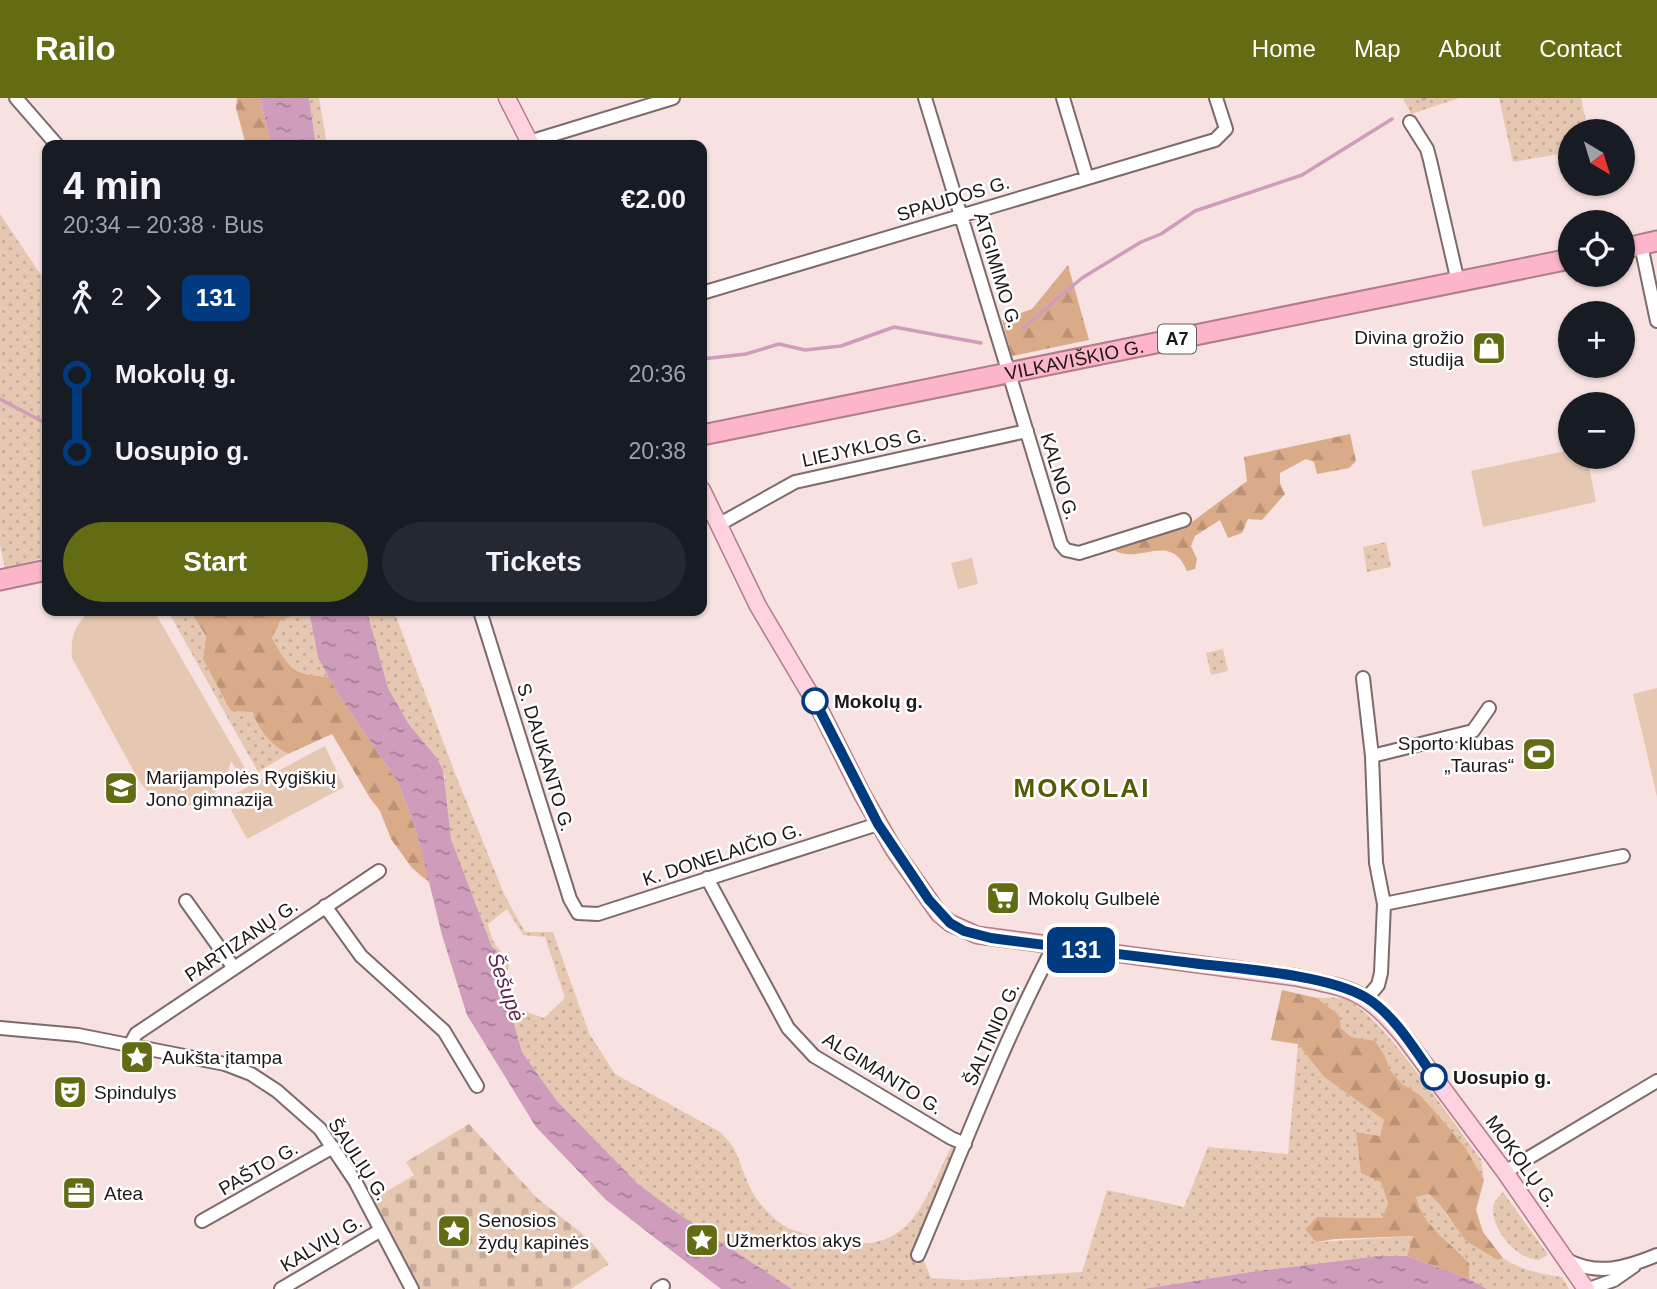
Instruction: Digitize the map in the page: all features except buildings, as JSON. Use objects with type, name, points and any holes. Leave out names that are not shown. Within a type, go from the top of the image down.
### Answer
[{"type":"highway","name":"VILKAVIŠKIO G.","points":[[707,434],[1558,261]]},
{"type":"highway","points":[[0,580],[42,571]]},
{"type":"main road","points":[[507,98],[528,140]]},
{"type":"main road","name":"MOKOLŲ G.","points":[[707,501],[758,606],[822,714],[878,824],[929,900],[950,923],[977,935],[1294,977],[1340,986],[1367,998],[1388,1017],[1405,1038],[1505,1172],[1587,1289]]},
{"type":"street","points":[[16,98],[53,140]]},
{"type":"street","points":[[540,140],[673,98]]},
{"type":"street","name":"ATGIMIMO G.","points":[[925,98],[1009,373]]},
{"type":"street","points":[[1063,98],[1087,178]]},
{"type":"street","name":"SPAUDOS G.","points":[[707,291],[1215,140],[1226,129],[1216,98]]},
{"type":"street","points":[[1410,122],[1430,160],[1458,282]]},
{"type":"street","points":[[1640,245],[1657,321]]},
{"type":"street","name":"KALNO G.","points":[[1009,373],[1061,544],[1066,550],[1079,553],[1093,550],[1184,520]]},
{"type":"street","name":"LIEJYKLOS G.","points":[[718,525],[795,482],[1027,430]]},
{"type":"street","name":"S. DAUKANTO G.","points":[[482,616],[570,899],[578,913]]},
{"type":"street","points":[[1363,678],[1372,756],[1376,863],[1384,904],[1381,973],[1378,985],[1367,998]]},
{"type":"street","points":[[1372,756],[1473,731],[1489,709]]},
{"type":"street","name":"K. DONELAIČIO G.","points":[[578,913],[598,915],[878,824]]},
{"type":"street","points":[[1384,904],[1623,856]]},
{"type":"street","name":"PARTIZANŲ G.","points":[[130,1045],[136,1034],[379,871]]},
{"type":"street","name":"ALGIMANTO G.","points":[[708,878],[788,1028],[814,1056],[965,1144]]},
{"type":"street","points":[[186,901],[234,968]]},
{"type":"street","points":[[326,906],[361,956],[444,1031],[477,1086]]},
{"type":"street","name":"ŠALTINIO G.","points":[[918,1255],[1023,1004],[1054,946]]},
{"type":"street","name":"ŠAULIŲ G.","points":[[0,1028],[78,1035],[225,1064],[251,1074],[277,1091],[320,1129],[367,1204],[412,1289]]},
{"type":"street","points":[[1505,1172],[1657,1081]]},
{"type":"street","name":"PAŠTO G.","points":[[202,1222],[333,1147]]},
{"type":"street","name":"KALVIŲ G.","points":[[281,1289],[381,1230]]},
{"type":"street","points":[[1587,1289],[1657,1255]]},
{"type":"street","points":[[1566,1260],[1610,1280]]},
{"type":"green space","points":[[237,98],[260,98],[270,140],[245,140],[236,108]]},
{"type":"green space","points":[[309,98],[319,98],[326,140],[315,140]]},
{"type":"green space","points":[[1403,98],[1459,98],[1411,114]]},
{"type":"green space","points":[[1499,98],[1581,98],[1585,119],[1558,119],[1558,154],[1513,162]]},
{"type":"green space","points":[[0,214],[42,277],[42,558],[5,568],[0,545]]},
{"type":"green space","points":[[1068,265],[1089,340],[1012,356],[1002,320],[1032,309]]},
{"type":"green space","points":[[1350,434],[1356,461],[1349,468],[1317,474],[1314,462],[1306,459],[1280,473],[1280,483],[1285,494],[1262,520],[1248,519],[1242,533],[1228,538],[1220,520],[1195,536],[1191,546],[1197,559],[1195,569],[1187,571],[1180,559],[1164,551],[1125,554],[1115,551],[1120,544],[1188,525],[1247,481],[1244,457]]},
{"type":"green space","points":[[1558,453],[1558,469],[1589,469],[1596,502],[1483,527],[1471,471]]},
{"type":"green space","points":[[1386,542],[1391,567],[1367,572],[1363,547]]},
{"type":"green space","points":[[972,558],[978,584],[958,589],[951,563]]},
{"type":"green space","points":[[86,616],[157,616],[245,768],[238,772],[231,761],[217,791],[193,805],[179,806],[151,794],[139,781],[72,658],[72,644]]},
{"type":"green space","points":[[171,616],[193,616],[206,636],[203,659],[241,699],[270,740],[288,754],[258,772]]},
{"type":"green space","points":[[193,616],[292,616],[280,621],[272,638],[293,668],[307,674],[329,677],[398,782],[417,833],[430,883],[412,868],[391,839],[380,811],[332,734],[288,754],[266,736],[252,712],[231,711],[203,659],[206,636]]},
{"type":"green space","points":[[292,616],[310,616],[318,658],[329,677],[299,672],[288,664],[272,638],[280,621]]},
{"type":"green space","points":[[368,616],[396,616],[505,896],[525,932],[553,932],[589,1033],[615,1074],[720,1132],[734,1149],[759,1202],[787,1227],[801,1233],[851,1243],[874,1242],[892,1236],[907,1224],[919,1209],[952,1145],[959,1150],[918,1246],[931,1278],[966,1280],[1082,1272],[1107,1190],[1184,1207],[1208,1147],[1288,1154],[1298,1044],[1324,1077],[1384,1120],[1380,1136],[1357,1132],[1381,1182],[1388,1205],[1382,1218],[1317,1217],[1305,1229],[1317,1242],[1413,1236],[1407,1256],[1378,1256],[1257,1271],[1143,1289],[792,1289],[638,1184],[557,1101],[522,1052],[500,974],[503,956],[492,947],[451,839],[444,790],[445,777],[436,757],[408,723],[388,688]],"holes":[[[507,909],[523,935],[545,937],[565,998],[544,1018],[513,1007],[504,978],[509,963],[495,945],[488,924]]]},
{"type":"green space","points":[[1223,649],[1228,671],[1211,675],[1206,653]]},
{"type":"green space","points":[[1657,688],[1657,797],[1633,694]]},
{"type":"green space","points":[[325,746],[344,787],[247,839],[225,799]]},
{"type":"green space","points":[[1282,990],[1317,998],[1339,1015],[1341,1028],[1351,1037],[1375,1041],[1390,1070],[1402,1084],[1420,1095],[1465,1147],[1484,1180],[1476,1210],[1483,1232],[1503,1258],[1498,1260],[1466,1241],[1429,1194],[1416,1197],[1419,1207],[1438,1233],[1469,1263],[1469,1279],[1407,1256],[1413,1236],[1316,1242],[1305,1229],[1317,1217],[1382,1218],[1388,1204],[1381,1182],[1361,1173],[1356,1132],[1380,1136],[1384,1120],[1324,1077],[1298,1044],[1271,1040]]},
{"type":"green space","points":[[1317,998],[1344,999],[1376,1023],[1416,1070],[1481,1159],[1484,1180],[1465,1147],[1437,1114],[1420,1095],[1402,1084],[1389,1070],[1385,1056],[1375,1042],[1351,1037],[1341,1028],[1339,1015]]},
{"type":"green space","points":[[469,1124],[537,1198],[589,1239],[609,1264],[571,1289],[417,1289],[369,1202],[414,1175],[406,1162]]},
{"type":"green space","points":[[1503,1192],[1548,1255],[1539,1260],[1531,1259],[1515,1250],[1502,1236],[1493,1211],[1496,1200]]},
{"type":"green space","points":[[1429,1194],[1450,1220],[1498,1260],[1503,1258],[1531,1271],[1562,1277],[1569,1289],[1487,1289],[1469,1279],[1469,1263],[1431,1225],[1419,1207],[1415,1197]]},
{"type":"water","points":[[260,98],[309,98],[315,140],[270,140]]},
{"type":"water","points":[[310,616],[368,616],[388,688],[408,723],[436,757],[443,770],[451,839],[492,947],[503,956],[506,964],[500,974],[522,1052],[557,1101],[638,1184],[792,1289],[721,1289],[606,1200],[536,1127],[467,1015],[442,935],[417,833],[398,782],[340,697],[318,658]]},
{"type":"water","points":[[1378,1256],[1407,1256],[1469,1279],[1487,1289],[1143,1289],[1257,1271]]},
{"type":"waterway","points":[[1023,328],[1082,278],[1141,242],[1161,234],[1195,211],[1302,175],[1392,119]]},
{"type":"waterway","points":[[707,358],[746,354],[779,344],[805,350],[841,346],[894,327],[981,343]]},
{"type":"waterway","points":[[0,399],[42,421]]},
{"type":"bus line","name":"131","points":[[815,701],[878,824],[939,914],[950,923],[964,931],[991,938],[1255,971],[1340,986],[1367,998],[1388,1017],[1434,1077]]},
{"type":"place","name":"Divina grožio studija","points":[[1489,348]]},
{"type":"place","name":"Mokolų g.","points":[[815,701]]},
{"type":"place","name":"Sporto klubas „Tauras“","points":[[1539,754]]},
{"type":"place","name":"Marijampolės Rygiškių Jono gimnazija","points":[[121,788]]},
{"type":"place","name":"Mokolų Gulbelė","points":[[1003,898]]},
{"type":"place","name":"Aukšta įtampa","points":[[137,1057]]},
{"type":"place","name":"Uosupio g.","points":[[1434,1077]]},
{"type":"place","name":"Spindulys","points":[[70,1092]]},
{"type":"place","name":"Atea","points":[[79,1193]]},
{"type":"place","name":"Senosios žydų kapinės","points":[[454,1231]]},
{"type":"place","name":"Užmerktos akys","points":[[702,1240]]},
{"type":"district","name":"MOKOLAI","points":[[1082,788]]},
{"type":"water label","name":"Šešupė","points":[[506,987]]}]
